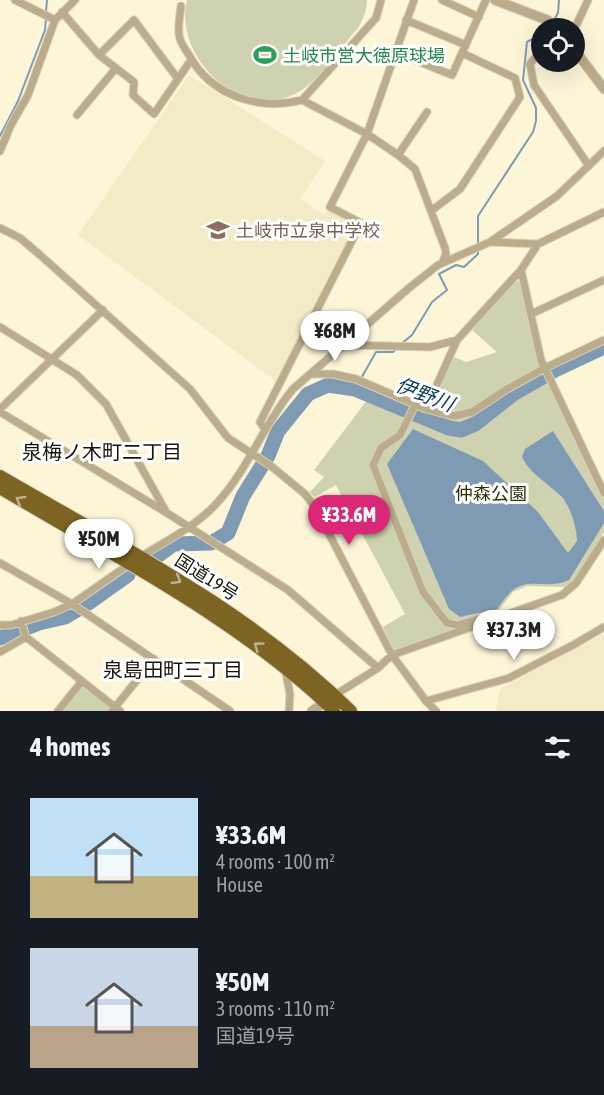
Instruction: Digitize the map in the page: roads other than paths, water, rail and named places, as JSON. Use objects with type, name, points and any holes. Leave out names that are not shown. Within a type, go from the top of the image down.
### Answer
[{"type":"highway","name":"国道19号","points":[[0,476],[227,609],[307,669],[331,703]]},
{"type":"highway","name":"国道19号","points":[[0,488],[220,620],[331,703],[351,711]]},
{"type":"street","points":[[15,0],[49,16],[62,12],[75,0]]},
{"type":"street","points":[[181,6],[178,36],[191,60],[208,81],[254,104],[286,104],[302,100],[376,18],[381,0]]},
{"type":"street","points":[[406,0],[411,8]]},
{"type":"street","points":[[264,428],[260,422],[361,223],[330,207],[367,134],[414,0]]},
{"type":"street","points":[[442,0],[479,17]]},
{"type":"street","points":[[395,52],[452,75],[486,0]]},
{"type":"street","points":[[495,0],[542,18]]},
{"type":"street","points":[[580,18],[588,0]]},
{"type":"street","points":[[62,12],[99,55],[134,82],[133,95],[154,114],[191,60]]},
{"type":"street","points":[[0,152],[11,125],[28,95],[49,16]]},
{"type":"street","points":[[99,55],[134,20],[178,79]]},
{"type":"street","points":[[406,20],[466,45]]},
{"type":"street","points":[[431,211],[460,189],[520,97],[515,78],[462,53]]},
{"type":"street","points":[[585,64],[604,89]]},
{"type":"street","points":[[77,115],[116,68]]},
{"type":"street","points":[[532,72],[534,85],[589,166]]},
{"type":"street","points":[[302,100],[367,134],[415,169],[445,248],[446,254],[443,261]]},
{"type":"street","points":[[398,155],[427,112]]},
{"type":"street","points":[[0,625],[54,612],[72,604],[188,527],[216,505],[256,455],[264,428],[293,389],[443,261],[490,242],[557,196],[604,151]]},
{"type":"street","points":[[490,242],[538,244],[604,212]]},
{"type":"street","points":[[0,228],[20,238],[190,389],[228,438],[256,455],[305,494],[315,507],[392,655],[436,711]]},
{"type":"street","points":[[426,409],[457,340],[521,270],[538,244]]},
{"type":"street","points":[[521,270],[541,360],[604,493]]},
{"type":"street","points":[[531,314],[604,280]]},
{"type":"street","points":[[103,310],[0,410],[288,590],[378,668]]},
{"type":"street","points":[[0,327],[77,375],[106,404],[167,513]]},
{"type":"street","points":[[344,345],[430,347],[457,340]]},
{"type":"street","points":[[311,375],[333,374],[356,379],[415,405],[454,416],[472,412],[545,368],[604,340]]},
{"type":"street","points":[[415,405],[400,435],[381,448],[373,465],[423,591],[447,623],[457,625],[492,615],[495,619]]},
{"type":"street","points":[[312,711],[331,703],[392,655],[562,595],[576,583],[604,540]]},
{"type":"street","points":[[0,563],[72,604],[230,711]]},
{"type":"street","points":[[21,621],[26,637],[116,710],[154,659]]},
{"type":"street","points":[[426,701],[509,678],[604,627]]},
{"type":"street","points":[[0,652],[26,637]]},
{"type":"street","points":[[284,666],[291,694],[290,711]]},
{"type":"street","points":[[58,711],[82,681]]},
{"type":"water","points":[[413,429],[483,461],[538,512],[568,553],[577,541],[577,536],[568,506],[562,497],[530,469],[522,457],[525,449],[553,431],[604,511],[604,523],[569,580],[555,584],[520,586],[511,592],[497,609],[460,617],[449,609],[387,464]]},
{"type":"waterway","points":[[46,12],[47,0]]},
{"type":"waterway","points":[[555,18],[559,0]]},
{"type":"waterway","points":[[0,136],[18,101],[45,30],[46,18]]},
{"type":"waterway","points":[[401,344],[412,335],[432,302],[447,290],[439,274],[456,265],[464,267],[478,254],[478,216],[533,132],[536,108],[523,80],[527,42],[531,40]]},
{"type":"waterway","name":"伊野川","points":[[156,557],[174,544],[211,543],[228,533],[243,496],[268,456],[278,431],[308,394],[328,385],[355,389],[449,428],[461,430],[475,424],[513,394],[555,370],[604,347]]},
{"type":"waterway","points":[[355,389],[376,352],[393,352],[397,348]]},
{"type":"waterway","name":"伊野川","points":[[0,638],[39,623],[65,617],[128,575]]},
{"type":"place","name":"土岐市営大徳原球場","points":[[265,55]]},
{"type":"place","name":"土岐市立泉中学校","points":[[218,230]]},
{"type":"district","name":"泉梅ノ木町二丁目","points":[[102,451]]},
{"type":"district","name":"泉島田町三丁目","points":[[173,669]]},
{"type":"park label","name":"仲森公園","points":[[491,493]]}]
